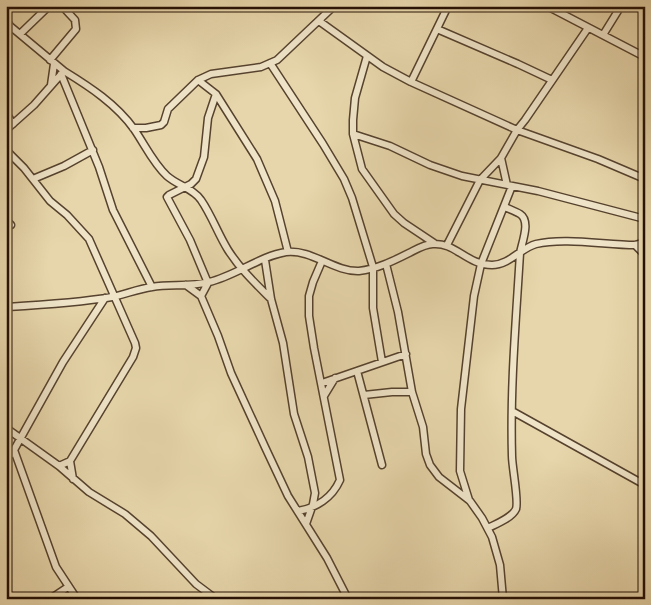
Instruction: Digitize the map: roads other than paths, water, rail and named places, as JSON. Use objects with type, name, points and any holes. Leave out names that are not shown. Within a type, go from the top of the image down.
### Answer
[{"type":"street","points":[[6,11],[11,6]]},
{"type":"street","points":[[20,34],[49,6]]},
{"type":"street","points":[[50,86],[52,62],[76,29],[75,20],[62,6]]},
{"type":"street","points":[[133,128],[161,125],[164,122],[168,109],[198,80],[211,74],[261,67],[277,60],[334,6]]},
{"type":"street","points":[[411,82],[448,6]]},
{"type":"street","points":[[547,6],[645,57]]},
{"type":"street","points":[[603,35],[621,6]]},
{"type":"street","points":[[6,19],[8,27],[20,34],[62,73],[98,93],[111,104],[140,137],[158,167],[168,177],[200,198],[228,250],[271,299]]},
{"type":"street","points":[[319,21],[383,67],[411,82],[516,130],[598,159],[645,179]]},
{"type":"street","points":[[447,245],[480,180],[501,158],[516,130],[526,120],[588,28]]},
{"type":"street","points":[[437,30],[552,80]]},
{"type":"street","points":[[367,56],[355,98],[353,134],[362,169],[387,205],[404,223],[434,243]]},
{"type":"street","points":[[270,63],[306,116],[344,179],[359,216],[373,267],[373,308],[382,362]]},
{"type":"street","points":[[6,130],[62,73]]},
{"type":"street","points":[[62,73],[93,150],[113,210],[152,287]]},
{"type":"street","points":[[208,283],[190,240],[167,200],[168,195],[191,184],[196,179],[200,170],[204,157],[208,118],[214,92],[211,74]]},
{"type":"street","points":[[198,80],[214,92],[257,159],[268,183],[281,221],[288,252]]},
{"type":"street","points":[[6,113],[13,124]]},
{"type":"street","points":[[526,120],[530,134]]},
{"type":"street","points":[[140,137],[146,128]]},
{"type":"street","points":[[353,134],[390,146],[430,165],[462,176],[510,185],[645,219]]},
{"type":"street","points":[[6,150],[50,201],[67,215],[89,240],[135,343],[135,352],[70,461],[58,466]]},
{"type":"street","points":[[33,179],[64,166],[93,150]]},
{"type":"street","points":[[501,158],[510,185],[504,207],[481,264],[474,296],[461,409],[460,471],[470,501],[492,537],[500,565],[503,599]]},
{"type":"street","points":[[488,528],[512,514],[516,510],[517,504],[512,472],[512,410],[520,253],[526,223],[520,214],[504,207]]},
{"type":"street","points":[[6,307],[114,297],[152,287],[208,283],[228,276],[242,268],[288,252],[305,254],[346,270],[360,271],[386,264],[425,245],[434,243],[447,245],[470,260],[481,264],[494,265],[502,263],[536,244],[567,242],[635,245],[645,242]]},
{"type":"street","points":[[635,245],[645,255]]},
{"type":"street","points":[[265,260],[271,299],[281,331],[294,414],[308,457],[314,493],[312,508],[306,524]]},
{"type":"street","points":[[298,511],[312,508],[330,495],[340,480],[314,348],[310,316],[309,296],[322,261]]},
{"type":"street","points":[[386,264],[398,312],[412,392],[423,427],[426,454],[430,465],[439,477],[470,501]]},
{"type":"street","points":[[201,296],[208,283]]},
{"type":"street","points":[[186,286],[201,296],[231,373],[280,480],[327,558],[348,599]]},
{"type":"street","points":[[6,458],[14,451],[63,362],[105,298]]},
{"type":"street","points":[[322,383],[406,354]]},
{"type":"street","points":[[357,371],[382,465]]},
{"type":"street","points":[[324,396],[335,378]]},
{"type":"street","points":[[364,395],[412,392]]},
{"type":"street","points":[[512,410],[645,485]]},
{"type":"street","points":[[8,430],[58,466],[89,492],[125,514],[151,536],[196,584],[216,599]]},
{"type":"street","points":[[8,430],[56,567],[77,599]]},
{"type":"street","points":[[70,461],[73,479]]},
{"type":"street","points":[[50,599],[68,587]]}]
